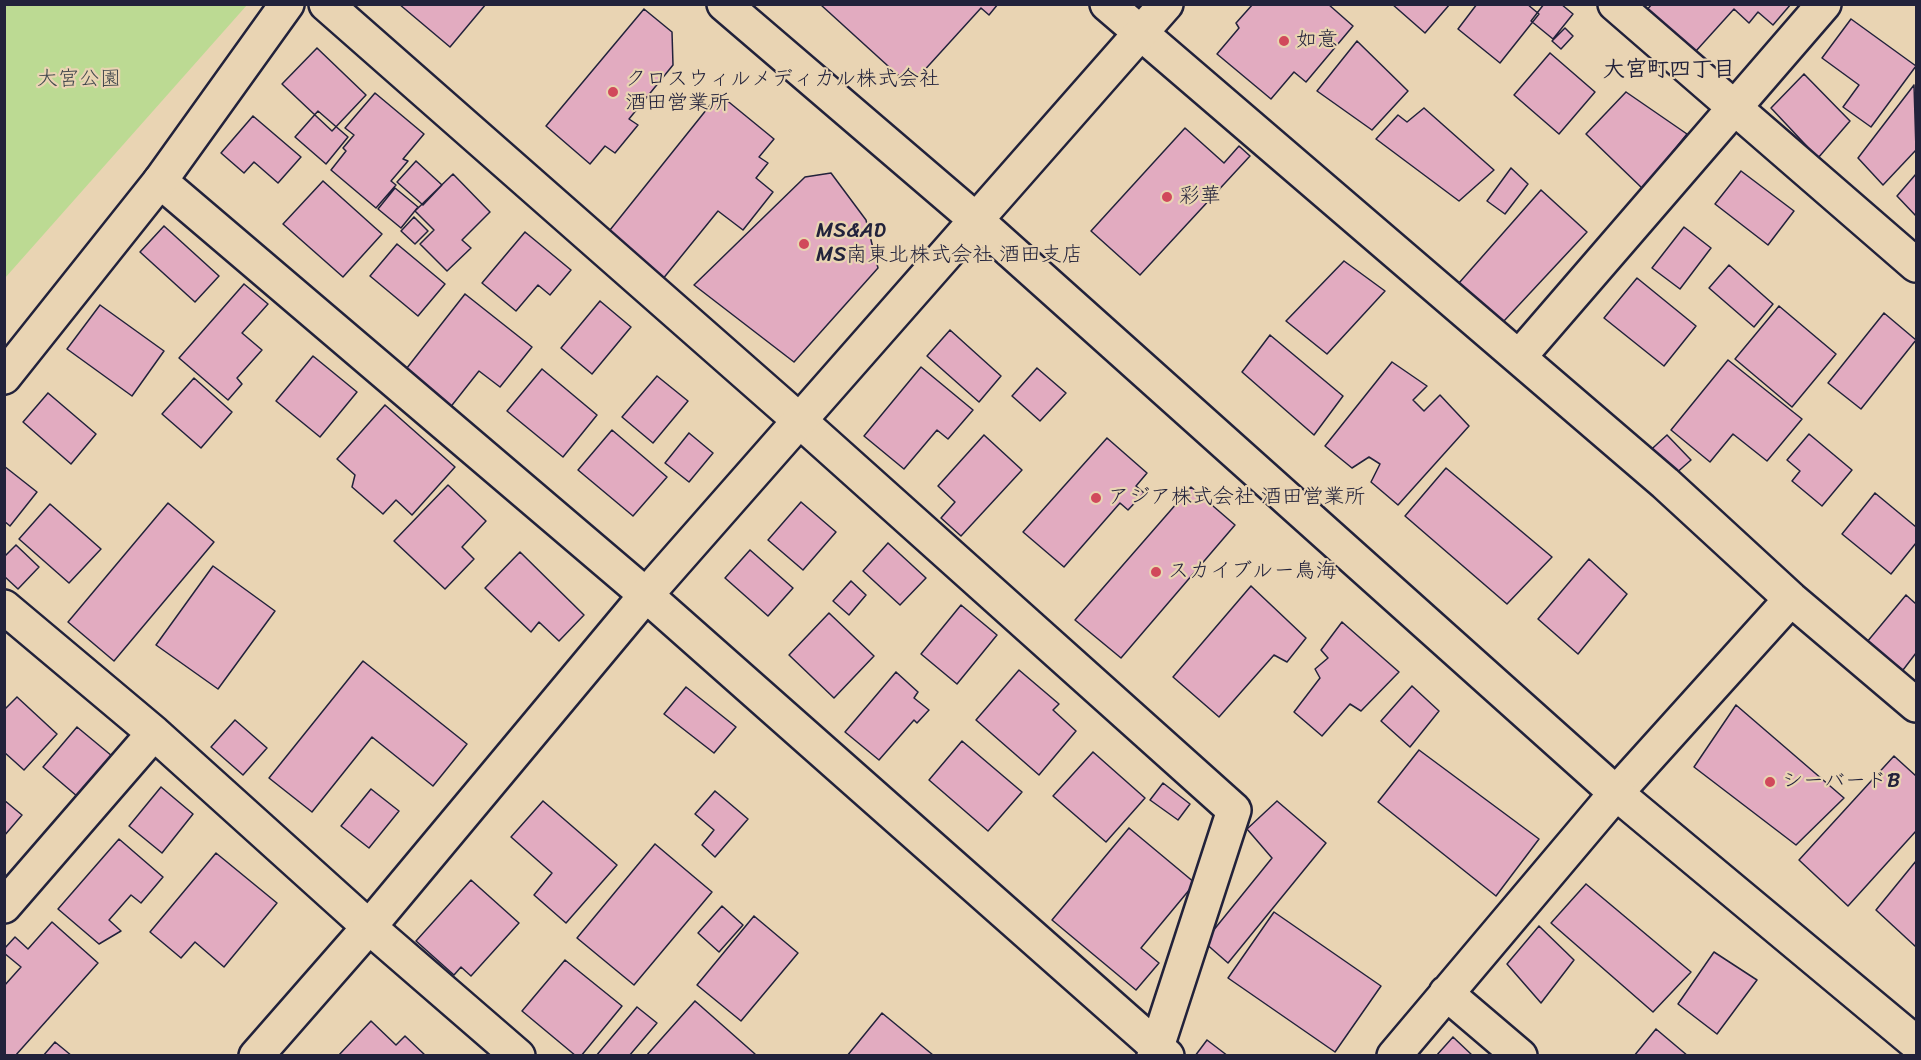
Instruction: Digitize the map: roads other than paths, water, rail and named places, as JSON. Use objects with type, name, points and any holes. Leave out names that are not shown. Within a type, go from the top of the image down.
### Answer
[{"type":"street","points":[[4,377],[160,181],[287,4]]},
{"type":"street","points":[[160,181],[646,595],[1159,1053],[1234,810],[800,421],[326,4]]},
{"type":"street","points":[[724,4],[975,219],[1616,793],[1917,1043]]},
{"type":"street","points":[[1107,4],[1665,483],[1791,599],[1917,705]]},
{"type":"street","points":[[256,1056],[369,927],[646,595],[1166,4]]},
{"type":"street","points":[[1614,4],[1917,265]]},
{"type":"street","points":[[1519,357],[1824,4]]},
{"type":"street","points":[[1394,1056],[1616,793],[1791,599]]},
{"type":"street","points":[[4,607],[154,733],[369,927],[518,1056]]},
{"type":"street","points":[[4,906],[154,733]]},
{"type":"street","points":[[1446,993],[1520,1056]]},
{"type":"place","name":"如意","points":[[1284,41]]},
{"type":"place","name":"クロスウィルメディカル株式会社 酒田営業所","points":[[613,92]]},
{"type":"place","name":"彩華","points":[[1167,197]]},
{"type":"place","name":"MS&AD MS南東北株式会社 酒田支店","points":[[804,244]]},
{"type":"place","name":"アジア株式会社 酒田営業所","points":[[1096,498]]},
{"type":"place","name":"スカイブルー鳥海","points":[[1156,572]]},
{"type":"place","name":"シーバードB","points":[[1770,782]]},
{"type":"district","name":"大宮町四丁目","points":[[1669,70]]},
{"type":"park label","name":"大宮公園","points":[[79,80]]}]
